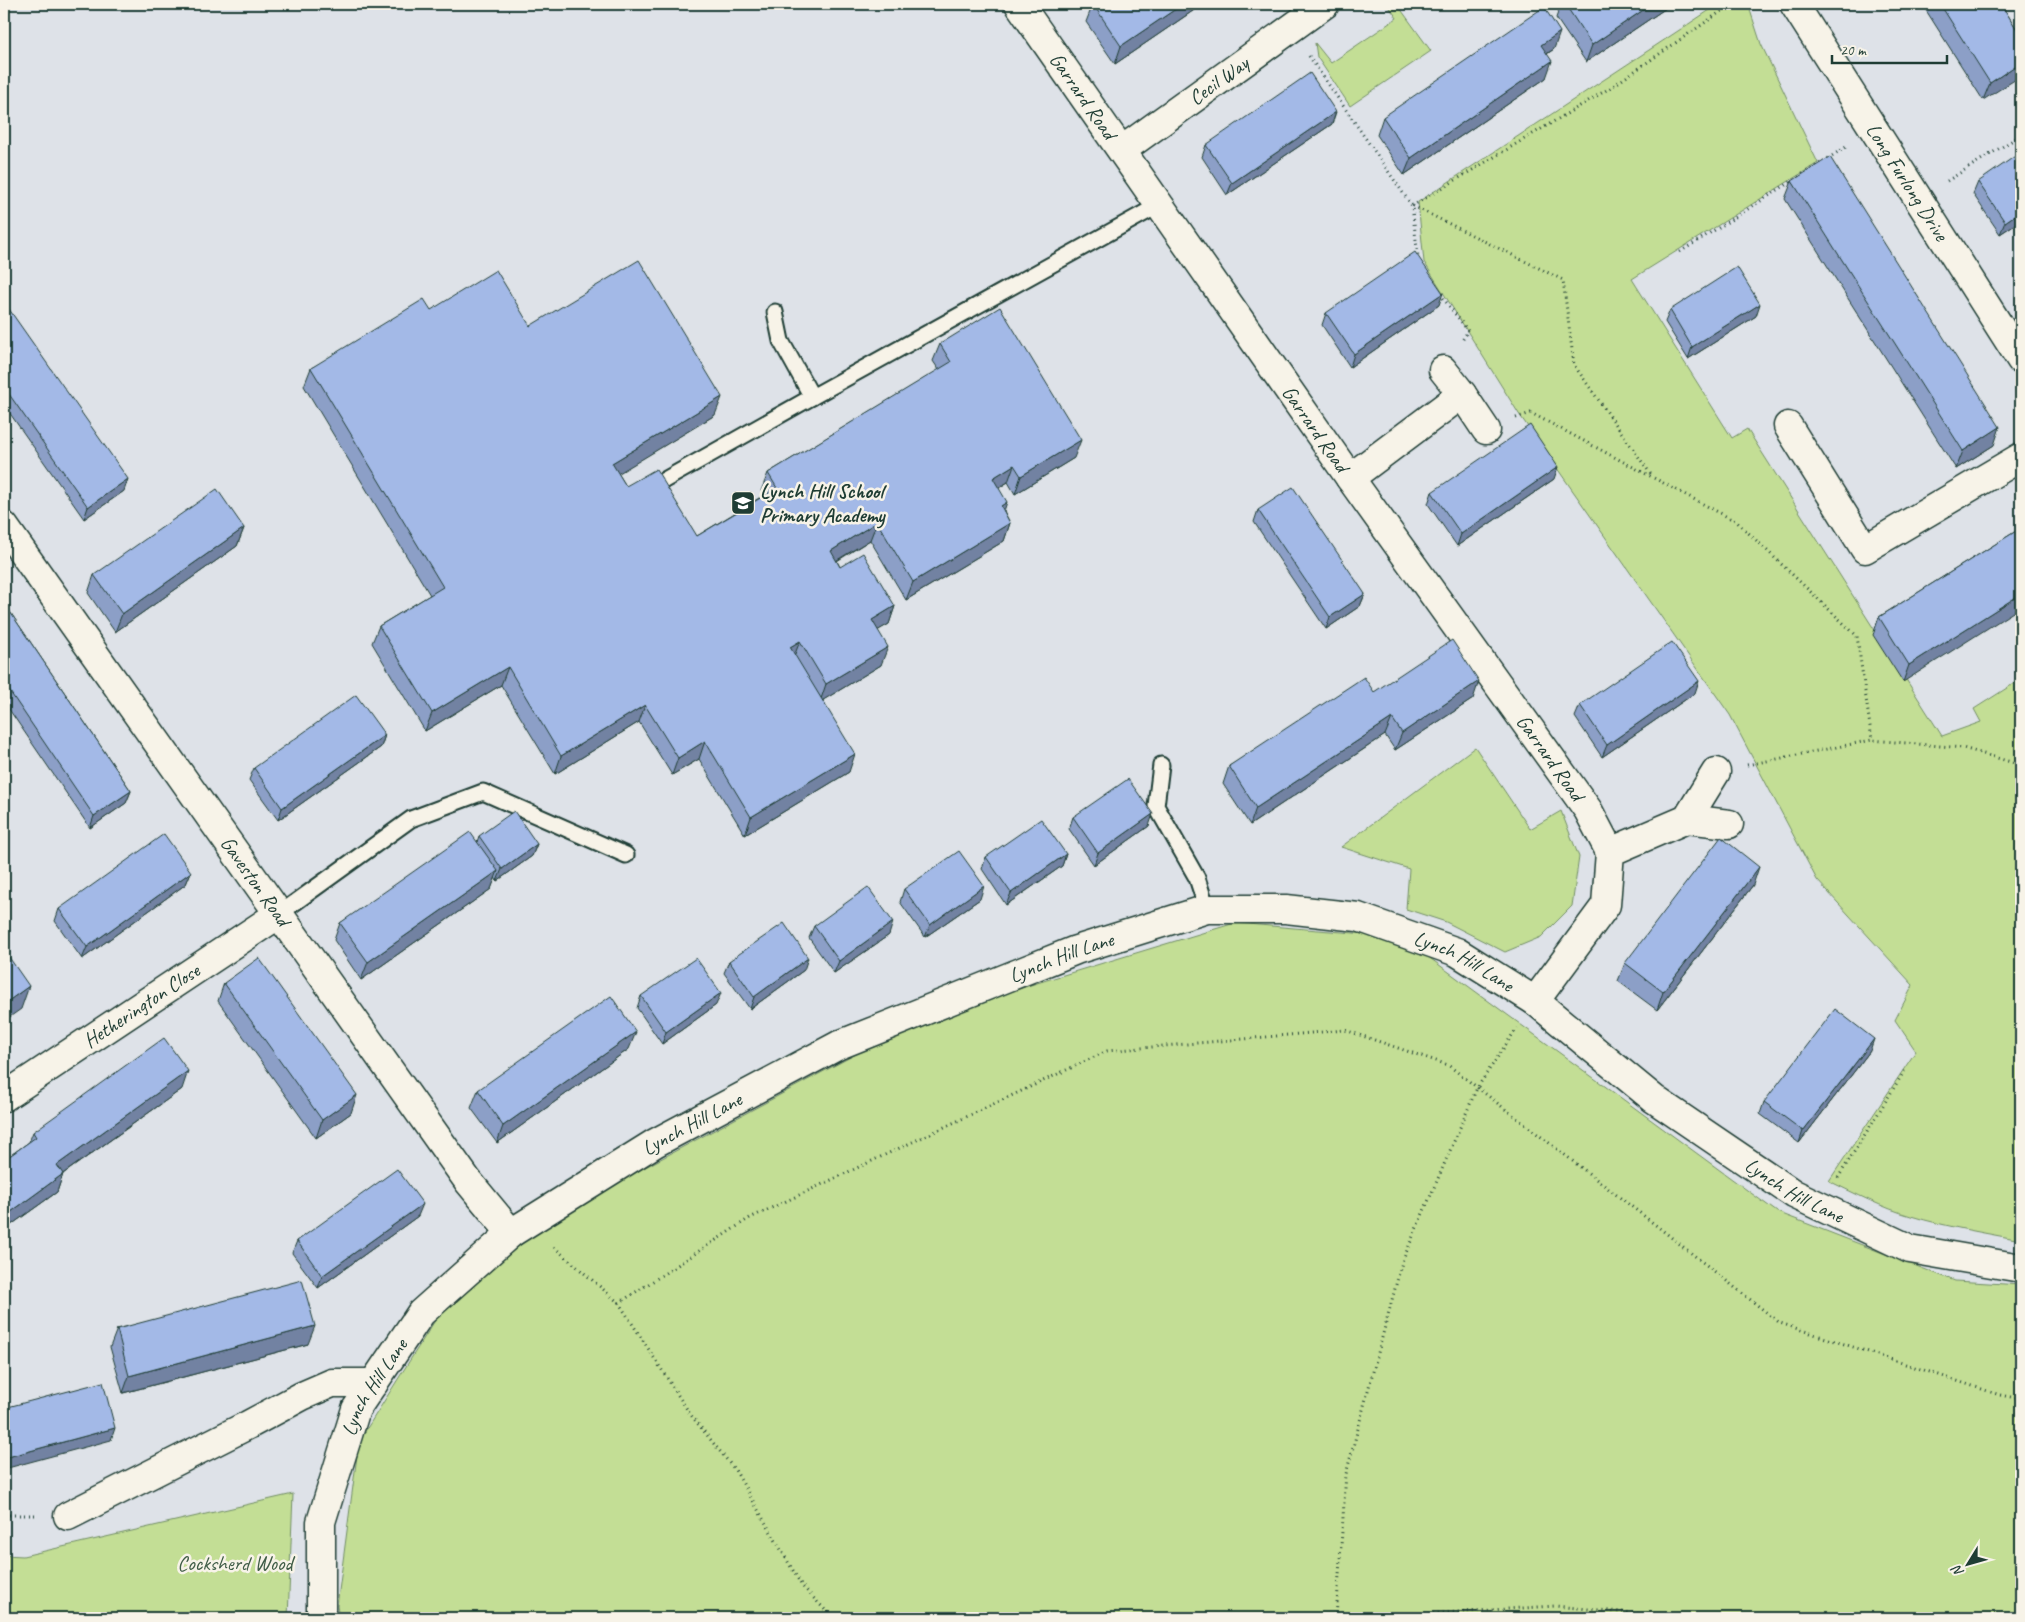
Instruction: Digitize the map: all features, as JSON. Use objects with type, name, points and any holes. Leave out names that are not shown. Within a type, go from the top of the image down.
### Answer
[{"type":"street","name":"Garrard Road","points":[[1019,4],[1350,478],[1588,810],[1610,852]]},
{"type":"street","name":"Long Furlong Drive","points":[[1794,4],[2021,360]]},
{"type":"street","name":"Cecil Way","points":[[1122,150],[1291,28],[1316,6]]},
{"type":"street","points":[[1443,370],[1486,430]]},
{"type":"street","points":[[1350,478],[1462,394]]},
{"type":"street","points":[[1788,426],[1865,549],[2021,457]]},
{"type":"street","name":"Gaveston Road","points":[[4,526],[468,1181],[519,1228]]},
{"type":"street","points":[[1687,819],[1716,772]]},
{"type":"street","points":[[1535,1001],[1606,905],[1610,852],[1687,819],[1729,824]]},
{"type":"street","name":"Lynch Hill Lane","points":[[321,1618],[321,1522],[356,1409],[421,1313],[519,1228],[655,1143],[839,1045],[1076,950],[1207,910],[1286,909],[1358,917],[1457,952],[1535,1001],[1654,1099],[1794,1194],[1910,1248],[2021,1268]]},
{"type":"street","name":"Hetherington Close","points":[[4,1097],[279,914]]},
{"type":"street","points":[[68,1516],[302,1396],[332,1383],[374,1383]]},
{"type":"lane","points":[[652,488],[1159,205]]},
{"type":"lane","points":[[774,312],[781,341],[812,397]]},
{"type":"lane","points":[[1161,765],[1156,806],[1197,878],[1207,910]]},
{"type":"lane","points":[[279,914],[410,819],[483,792],[626,855]]},
{"type":"path","points":[[1412,206],[1610,88],[1732,4]]},
{"type":"path","points":[[1291,28],[1412,206],[1418,264]]},
{"type":"path","points":[[1680,252],[1874,129]]},
{"type":"path","points":[[1918,198],[2021,135]]},
{"type":"path","points":[[1412,206],[1563,280],[1574,366],[1653,478]]},
{"type":"path","points":[[1435,286],[1468,331],[1443,370]]},
{"type":"path","points":[[1486,430],[1531,413],[1738,522],[1857,636],[1872,740]]},
{"type":"path","points":[[1716,772],[1872,740],[1963,748],[2021,765]]},
{"type":"path","points":[[1336,1618],[1346,1474],[1402,1262],[1477,1088],[1535,1001]]},
{"type":"path","points":[[619,1303],[750,1218],[1107,1051],[1345,1030],[1448,1065],[1653,1222],[1780,1324],[2000,1395],[2021,1399]]},
{"type":"path","points":[[1821,1206],[1905,1070]]},
{"type":"path","points":[[519,1228],[619,1303],[690,1414],[735,1470],[802,1586],[833,1618]]},
{"type":"path","points":[[1363,1618],[1555,1606],[1688,1618]]},
{"type":"green space","points":[[1387,4],[1397,4],[1431,51],[1350,106],[1317,57],[1315,43],[1331,63],[1397,18]]},
{"type":"green space","points":[[1719,4],[1748,4],[1761,44],[1818,163],[1632,279],[1732,438],[1747,429],[1942,736],[1981,722],[1974,709],[2021,679],[2021,1240],[1952,1227],[1901,1213],[1859,1196],[1829,1181],[1916,1051],[1895,1020],[1913,985],[1817,880],[1730,715],[1519,414],[1424,262],[1418,202]]},
{"type":"green space","points":[[1475,747],[1530,829],[1561,811],[1579,857],[1572,906],[1541,937],[1505,952],[1446,922],[1406,909],[1409,869],[1341,847]]},
{"type":"green space","points":[[1235,923],[1401,937],[1777,1212],[1955,1281],[2021,1285],[2021,1618],[339,1618],[337,1606],[359,1441],[441,1311],[558,1214],[925,1017]]},
{"type":"green space","name":"Cocksherd Wood","points":[[293,1494],[288,1618],[4,1618],[4,1555],[23,1556]]},
{"type":"building","points":[[1093,4],[1183,4],[1121,46]]},
{"type":"building","points":[[1565,4],[1652,4],[1592,45]]},
{"type":"building","points":[[1940,4],[2001,4],[2021,36],[2021,62],[1990,83]]},
{"type":"building","points":[[1544,7],[1560,32],[1541,45],[1552,61],[1411,158],[1383,117]]},
{"type":"building","points":[[1310,73],[1336,112],[1232,183],[1206,145]]},
{"type":"building","points":[[2021,152],[2021,211],[2005,222],[1978,182]]},
{"type":"building","points":[[1830,157],[2000,427],[1963,451],[1792,181]]},
{"type":"building","points":[[1415,252],[1443,293],[1354,354],[1326,313]]},
{"type":"building","points":[[639,260],[722,397],[612,463],[626,486],[656,469],[697,536],[777,488],[768,473],[951,362],[940,344],[1000,307],[1081,440],[1021,476],[1014,465],[993,478],[1007,502],[1001,506],[1010,523],[913,582],[877,522],[831,551],[840,567],[863,553],[895,606],[872,620],[888,647],[826,684],[800,641],[790,647],[855,754],[751,817],[705,741],[678,758],[645,705],[561,756],[508,667],[432,713],[379,626],[443,587],[311,368],[424,299],[431,310],[496,270],[530,326]]},
{"type":"building","points":[[1737,267],[1760,304],[1692,347],[1670,310]]},
{"type":"building","points":[[4,302],[128,479],[88,507],[4,387]]},
{"type":"building","points":[[1530,425],[1558,467],[1461,534],[1432,492]]},
{"type":"building","points":[[1293,487],[1365,594],[1330,617],[1258,510]]},
{"type":"building","points":[[217,489],[244,528],[122,614],[94,575]]},
{"type":"building","points":[[2021,528],[2021,594],[1909,665],[1879,617]]},
{"type":"building","points":[[4,603],[131,791],[94,816],[4,683]]},
{"type":"building","points":[[1452,640],[1479,681],[1402,733],[1392,718],[1256,808],[1229,766],[1364,677],[1374,692]]},
{"type":"building","points":[[1672,642],[1699,681],[1607,745],[1580,705]]},
{"type":"building","points":[[356,695],[385,735],[282,808],[254,768]]},
{"type":"building","points":[[1128,779],[1153,814],[1098,853],[1073,817]]},
{"type":"building","points":[[514,811],[537,844],[502,869],[479,836]]},
{"type":"building","points":[[1041,819],[1066,854],[1011,893],[986,857]]},
{"type":"building","points":[[470,832],[498,871],[368,962],[340,923]]},
{"type":"building","points":[[164,834],[191,872],[87,947],[59,909]]},
{"type":"building","points":[[1721,837],[1759,867],[1663,992],[1625,963]]},
{"type":"building","points":[[959,851],[984,886],[930,925],[904,889]]},
{"type":"building","points":[[868,887],[893,922],[839,961],[814,926]]},
{"type":"building","points":[[784,923],[808,958],[754,997],[729,961]]},
{"type":"building","points":[[4,950],[29,986],[4,1004]]},
{"type":"building","points":[[259,958],[357,1095],[322,1120],[224,983]]},
{"type":"building","points":[[696,958],[721,993],[666,1032],[641,996]]},
{"type":"building","points":[[611,996],[636,1032],[503,1126],[478,1090]]},
{"type":"building","points":[[1835,1009],[1874,1039],[1803,1131],[1764,1102]]},
{"type":"building","points":[[164,1038],[188,1071],[57,1165],[63,1174],[4,1217],[4,1160],[36,1137],[33,1132]]},
{"type":"building","points":[[397,1169],[423,1204],[322,1276],[297,1241]]},
{"type":"building","points":[[302,1280],[315,1326],[129,1376],[117,1329]]},
{"type":"building","points":[[103,1382],[115,1428],[4,1458],[4,1408]]},
{"type":"place","name":"Lynch Hill School Primary Academy","points":[[743,503]]}]
